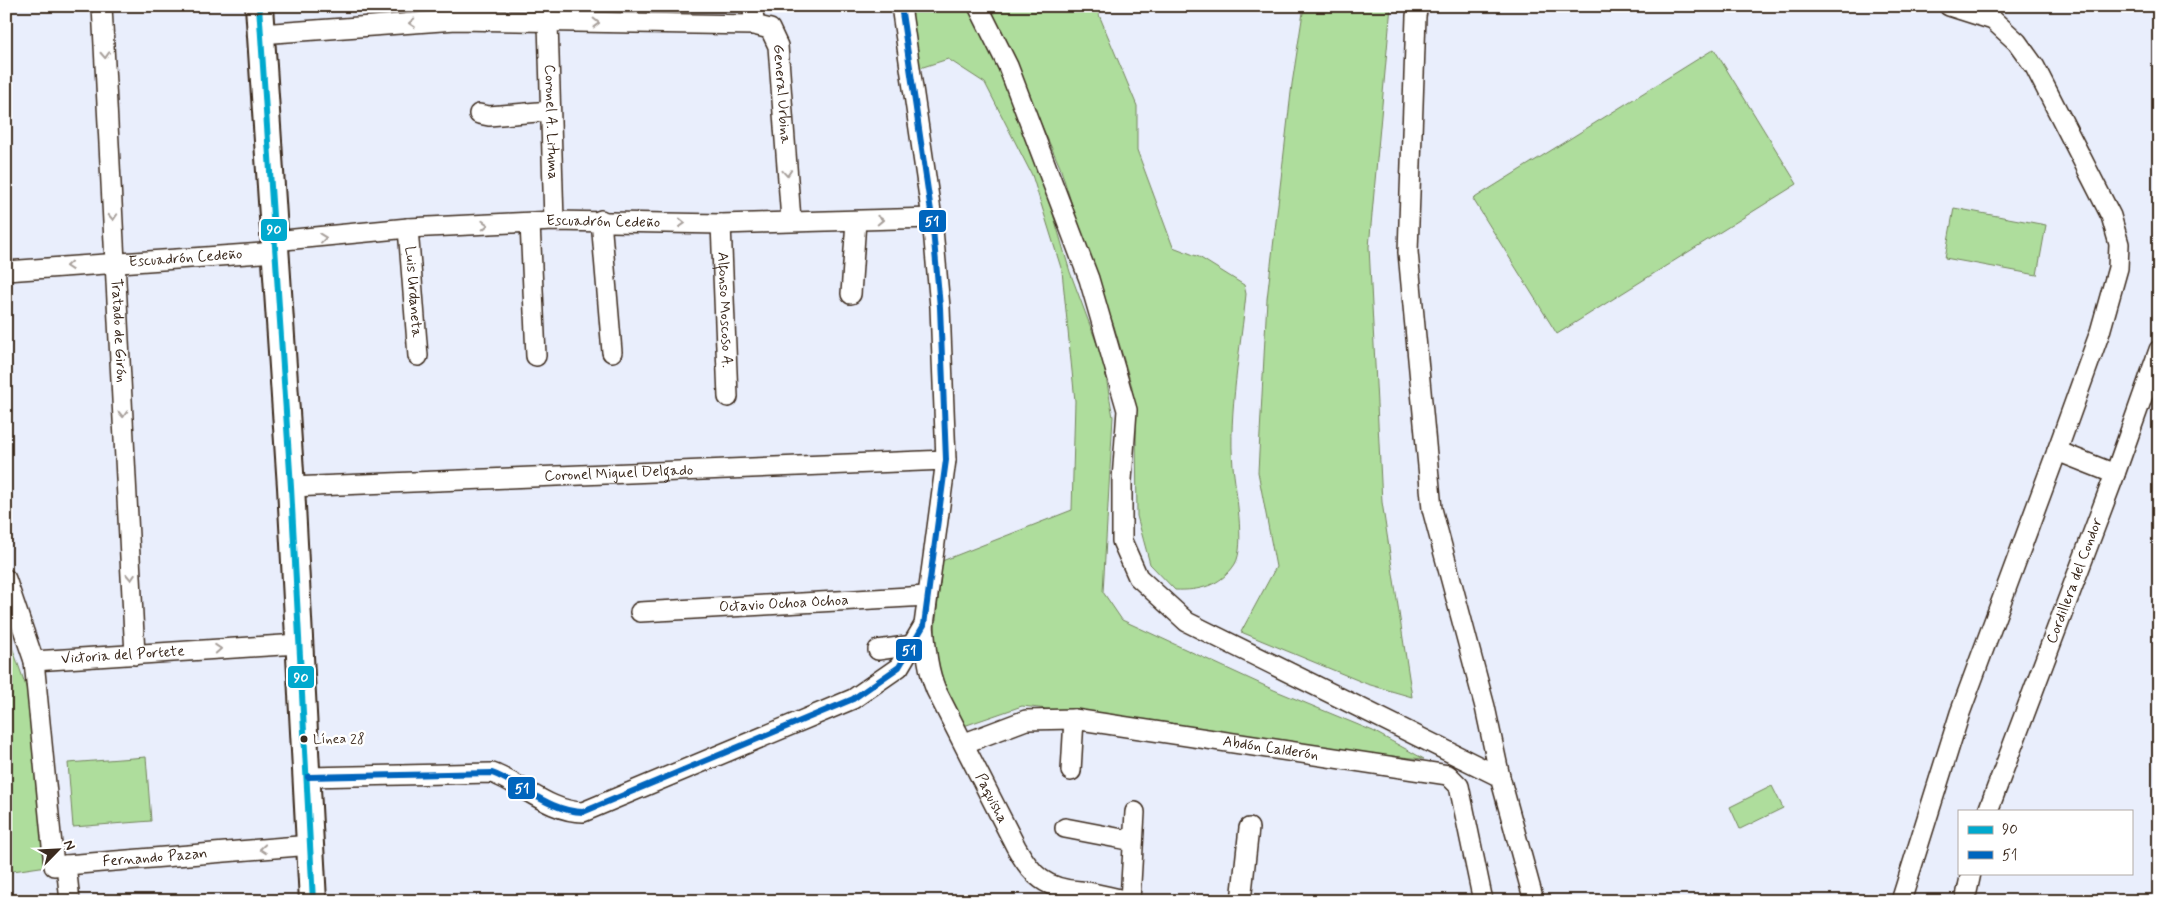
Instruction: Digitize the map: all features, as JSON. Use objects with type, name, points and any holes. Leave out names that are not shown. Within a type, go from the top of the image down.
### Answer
[{"type":"main road","points":[[259,6],[290,487],[298,644],[308,777],[313,901]]},
{"type":"street","name":"Tratado de Girón","points":[[102,6],[135,655]]},
{"type":"street","points":[[753,6],[754,25]]},
{"type":"street","points":[[308,777],[492,773],[506,778],[562,809],[582,812],[853,699],[900,667],[924,624],[946,460],[940,307],[932,218],[901,6]]},
{"type":"street","points":[[978,6],[1008,66],[1089,279],[1127,410],[1122,480],[1122,540],[1138,577],[1187,622],[1500,777]]},
{"type":"street","points":[[1418,6],[1416,16],[1408,252],[1432,509],[1485,707],[1500,777],[1534,901]]},
{"type":"street","points":[[1901,901],[1960,713],[2100,332],[2118,268],[2118,244],[2112,216],[2030,60],[2017,42],[1993,20],[1949,6]]},
{"type":"street","name":"General Urbina","points":[[260,34],[456,20],[754,25],[770,29],[778,46],[790,220]]},
{"type":"street","name":"Coronel A. Lituma","points":[[548,23],[554,221]]},
{"type":"street","points":[[479,114],[489,116],[550,111]]},
{"type":"street","name":"Escuadrón Cedeño","points":[[6,271],[275,247],[408,228],[601,220],[721,224],[790,220],[856,221],[932,218]]},
{"type":"street","points":[[601,220],[612,352]]},
{"type":"street","points":[[851,294],[856,221]]},
{"type":"street","points":[[530,223],[536,356]]},
{"type":"street","name":"Alfonso Moscoso A.","points":[[721,224],[728,397]]},
{"type":"street","name":"Luis Urdaneta","points":[[408,228],[418,356]]},
{"type":"street","name":"Cordillera del Condor","points":[[1988,810],[2115,474],[2151,399],[2159,350]]},
{"type":"street","points":[[2057,451],[2115,474]]},
{"type":"street","name":"Coronel Miguel Delgado","points":[[290,487],[946,460]]},
{"type":"street","points":[[6,580],[34,662],[54,866],[66,865],[70,901]]},
{"type":"street","name":"Octavio Ochoa Ochoa","points":[[640,612],[927,596]]},
{"type":"street","name":"Paquisha","points":[[924,624],[930,675],[1016,847],[1032,871],[1053,887],[1069,892],[1080,891],[1130,901]]},
{"type":"street","name":"Victoria del Portete","points":[[34,662],[298,644]]},
{"type":"street","points":[[878,650],[913,645]]},
{"type":"street","points":[[1071,771],[1074,719]]},
{"type":"street","name":"Abdón Calderón","points":[[965,743],[1026,720],[1074,719],[1448,775],[1459,786],[1483,901]]},
{"type":"street","points":[[1130,901],[1134,812]]},
{"type":"street","points":[[1065,828],[1133,841]]},
{"type":"street","points":[[1241,901],[1249,828]]},
{"type":"street","name":"Fernando Pazan","points":[[66,865],[312,845]]},
{"type":"street","points":[[1965,901],[1971,874]]},
{"type":"green space","points":[[910,6],[967,6],[1014,100],[1051,207],[1070,272],[1103,360],[1113,417],[1103,592],[1122,620],[1274,690],[1373,731],[1424,759],[1289,747],[1156,722],[1022,706],[961,727],[945,695],[934,640],[942,561],[1072,510],[1075,401],[1062,271],[1032,175],[985,83],[948,59],[920,68]]},
{"type":"green space","points":[[989,6],[1092,6],[1097,10],[1137,106],[1137,150],[1173,247],[1199,257],[1244,285],[1246,294],[1232,425],[1233,466],[1239,516],[1240,544],[1235,564],[1223,577],[1209,586],[1175,590],[1150,564],[1137,516],[1136,430],[1132,387],[1114,326],[1095,277],[1060,167]]},
{"type":"green space","points":[[1304,6],[1391,6],[1369,247],[1382,502],[1412,697],[1367,684],[1241,632],[1276,567],[1258,472],[1267,299],[1292,84]]},
{"type":"green space","points":[[1714,49],[1797,184],[1557,334],[1473,199]]},
{"type":"green space","points":[[1954,208],[2046,225],[2037,275],[1945,258]]},
{"type":"green space","points":[[6,630],[29,695],[47,866],[6,872]]},
{"type":"green space","points":[[146,757],[151,821],[73,827],[68,763]]},
{"type":"green space","points":[[1772,786],[1783,808],[1740,829],[1730,807]]},
{"type":"transit line","name":"90","points":[[259,6],[291,487],[313,901]]},
{"type":"transit line","name":"51","points":[[308,777],[492,773],[548,803],[571,811],[583,812],[853,699],[899,667],[924,625],[946,460],[940,307],[932,218],[901,6]]},
{"type":"place","name":"Línea 28","points":[[304,739]]}]
